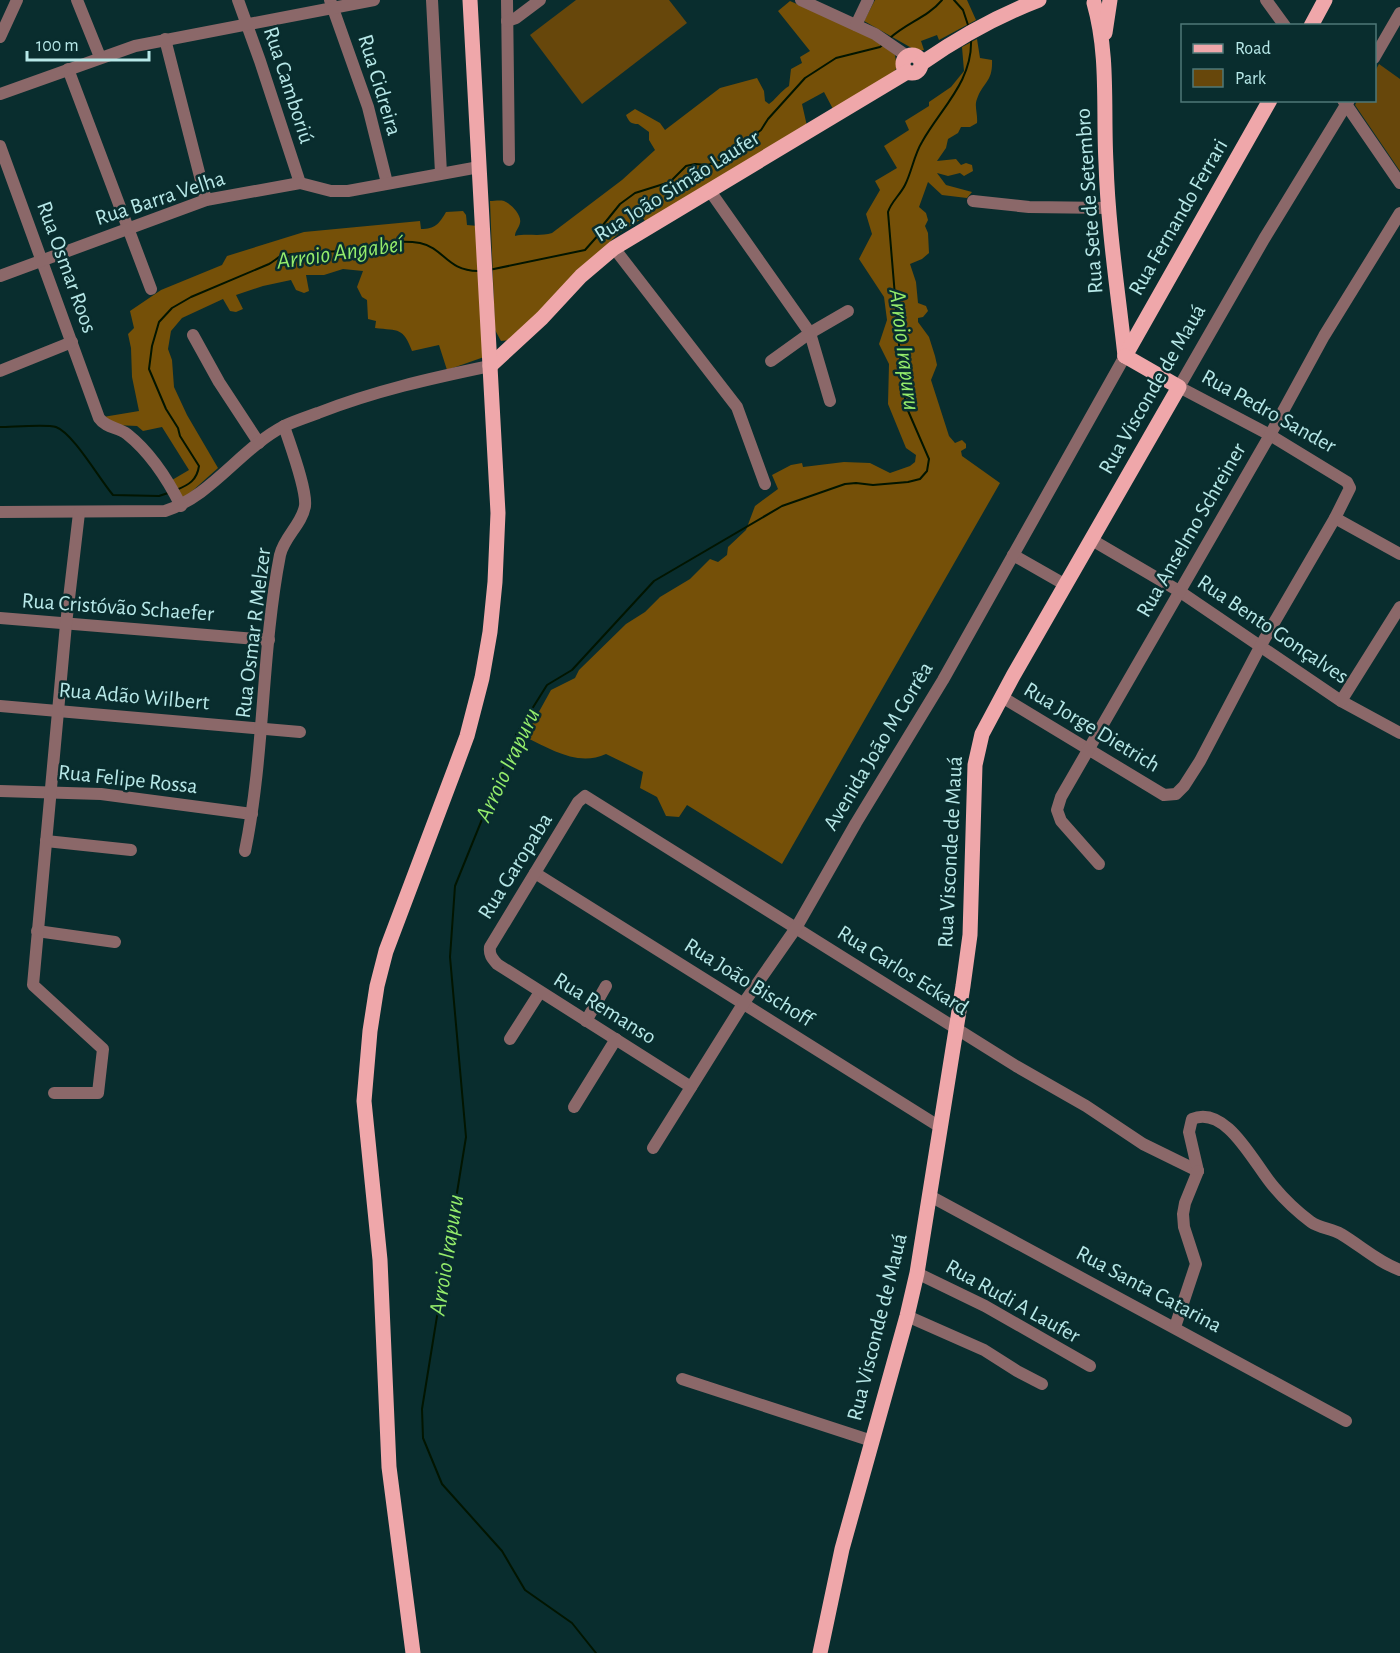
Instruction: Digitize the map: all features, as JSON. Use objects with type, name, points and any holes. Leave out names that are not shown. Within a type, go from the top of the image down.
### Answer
[{"type":"main road","points":[[413,1653],[389,1467],[380,1260],[364,1101],[370,1031],[377,986],[386,951],[467,736],[482,678],[495,582],[498,522],[470,0]]},
{"type":"main road","points":[[911,56],[943,49],[1015,9],[1039,0]]},
{"type":"main road","points":[[1312,24],[1325,0]]},
{"type":"main road","name":"Rua Sete de Setembro","points":[[1100,1],[1109,208],[1125,356]]},
{"type":"main road","name":"Rua João Simão Laufer","points":[[490,366],[542,318],[581,276],[614,248],[907,72],[904,70],[903,62],[911,56]]},
{"type":"main road","name":"Rua Fernando Ferrari","points":[[1125,356],[1269,102]]},
{"type":"main road","name":"Rua Pedro Sander","points":[[1125,356],[1179,387]]},
{"type":"main road","name":"Rua Visconde de Mauá","points":[[820,1653],[842,1549],[917,1273],[970,935],[975,765],[982,734],[1065,584],[1179,387]]},
{"type":"street","points":[[0,37],[17,0]]},
{"type":"street","points":[[77,0],[100,57]]},
{"type":"street","name":"Rua Camboriú","points":[[238,0],[300,183]]},
{"type":"street","points":[[0,94],[135,46],[247,24],[332,4],[375,0]]},
{"type":"street","points":[[432,0],[441,173]]},
{"type":"street","points":[[507,0],[508,160]]},
{"type":"street","points":[[507,21],[516,18],[540,0]]},
{"type":"street","points":[[801,0],[875,34],[911,56]]},
{"type":"street","points":[[856,25],[868,0]]},
{"type":"street","points":[[1266,0],[1284,24]]},
{"type":"street","name":"Rua Cidreira","points":[[332,4],[368,107],[387,183]]},
{"type":"street","points":[[1376,55],[1400,13]]},
{"type":"street","points":[[165,39],[206,200]]},
{"type":"street","points":[[68,69],[151,289]]},
{"type":"street","points":[[1346,102],[1400,183]]},
{"type":"street","name":"Rua Visconde de Mauá","points":[[1179,387],[1264,238],[1346,102]]},
{"type":"street","name":"Rua Osmar Roos","points":[[0,146],[99,418],[103,423],[126,433],[156,465],[176,496]]},
{"type":"street","name":"Rua Barra Velha","points":[[0,276],[206,200],[300,183],[331,191],[348,190],[479,167]]},
{"type":"street","points":[[710,190],[810,333],[830,402]]},
{"type":"street","points":[[973,201],[1029,207],[1109,208]]},
{"type":"street","name":"Rua Anselmo Schreiner","points":[[1099,864],[1061,821],[1057,810],[1061,797],[1270,435],[1324,336],[1400,213]]},
{"type":"street","points":[[614,248],[737,407],[765,484]]},
{"type":"street","points":[[771,361],[810,333],[848,311]]},
{"type":"street","points":[[193,335],[219,382],[259,443]]},
{"type":"street","points":[[0,371],[72,342]]},
{"type":"street","name":"Avenida João M Corrêa","points":[[653,1148],[743,1004],[796,928],[856,823],[943,680],[1125,356]]},
{"type":"street","points":[[0,512],[165,511],[176,496],[205,489],[259,443],[284,426],[374,392],[490,366]]},
{"type":"street","name":"Rua Pedro Sander","points":[[1179,387],[1270,435],[1347,482],[1350,488],[1335,518]]},
{"type":"street","name":"Rua Osmar R Melzer","points":[[244,851],[252,814],[269,640],[281,553],[305,506],[302,484],[284,426]]},
{"type":"street","points":[[54,1093],[98,1093],[103,1049],[33,985],[66,624],[79,513]]},
{"type":"street","points":[[1261,645],[1335,518],[1400,554]]},
{"type":"street","name":"Rua Bento Gonçalves","points":[[1092,540],[1179,591],[1341,701],[1400,734]]},
{"type":"street","points":[[1013,555],[1065,584]]},
{"type":"street","points":[[1341,701],[1400,607]]},
{"type":"street","name":"Rua Cristóvão Schaefer","points":[[0,618],[269,640]]},
{"type":"street","name":"Rua Jorge Dietrich","points":[[1002,698],[1160,792],[1176,794],[1188,781],[1261,645]]},
{"type":"street","name":"Rua Adão Wilbert","points":[[0,706],[300,732]]},
{"type":"street","name":"Rua Felipe Rossa","points":[[0,791],[100,794],[252,814]]},
{"type":"street","name":"Rua Garopaba","points":[[497,964],[489,952],[490,946],[581,797],[590,797]]},
{"type":"street","name":"Rua Carlos Eckard","points":[[590,797],[1016,1066],[1086,1106],[1143,1144],[1198,1171]]},
{"type":"street","points":[[46,841],[130,850]]},
{"type":"street","name":"Rua João Bischoff","points":[[536,873],[940,1127]]},
{"type":"street","points":[[37,931],[115,942]]},
{"type":"street","name":"Rua Remanso","points":[[497,964],[691,1087]]},
{"type":"street","points":[[586,1021],[606,986]]},
{"type":"street","points":[[510,1039],[540,992]]},
{"type":"street","points":[[574,1107],[616,1039]]},
{"type":"street","points":[[1175,1327],[1196,1264],[1184,1227],[1183,1214],[1198,1171],[1189,1132],[1192,1119],[1202,1115],[1213,1118],[1227,1128],[1248,1150],[1274,1188],[1312,1223],[1339,1233],[1386,1265],[1400,1270]]},
{"type":"street","name":"Rua Santa Catarina","points":[[930,1196],[1346,1421]]},
{"type":"street","name":"Rua Rudi A Laufer","points":[[917,1273],[985,1306],[1089,1366]]},
{"type":"street","points":[[907,1316],[984,1350],[1042,1384]]},
{"type":"street","points":[[682,1378],[872,1441]]},
{"type":"green space","points":[[576,0],[669,0],[687,23],[582,104],[530,35]]},
{"type":"green space","points":[[1379,64],[1400,79],[1400,171],[1355,105],[1356,102],[1376,102],[1376,69]]},
{"type":"shaded area","points":[[875,0],[967,0],[976,20],[939,40],[937,35],[921,41],[924,50],[917,51],[864,21]]},
{"type":"shaded area","points":[[790,1],[845,25],[884,46],[895,55],[897,67],[894,72],[833,109],[824,92],[802,104],[807,126],[646,223],[643,218],[619,233],[510,340],[501,341],[495,330],[490,201],[504,201],[518,213],[520,223],[515,236],[552,233],[622,180],[655,150],[649,140],[649,132],[638,124],[630,122],[626,115],[635,109],[660,123],[665,130],[720,88],[757,78],[764,91],[765,101],[769,104],[789,86],[791,69],[802,63],[800,57],[810,51],[778,11]]},
{"type":"shaded area","points":[[977,39],[980,58],[992,60],[992,67],[989,78],[976,102],[977,123],[970,127],[961,127],[958,133],[948,139],[946,148],[937,161],[956,159],[961,165],[966,163],[972,165],[973,171],[964,176],[960,173],[948,176],[937,173],[946,185],[972,192],[967,198],[942,195],[928,182],[919,207],[926,213],[928,220],[925,226],[928,233],[929,253],[910,264],[916,282],[918,303],[926,306],[928,311],[923,317],[918,318],[918,322],[929,337],[935,356],[937,365],[931,380],[949,436],[955,443],[962,440],[966,444],[966,448],[961,451],[962,456],[1000,483],[782,864],[687,805],[679,817],[666,816],[657,797],[640,788],[643,772],[606,754],[585,759],[565,755],[525,737],[551,690],[575,678],[579,670],[626,624],[645,612],[660,597],[690,579],[710,559],[718,562],[727,555],[728,547],[746,530],[755,506],[778,489],[772,475],[791,465],[802,463],[803,467],[844,462],[870,463],[890,473],[915,462],[916,455],[906,448],[888,404],[889,364],[879,344],[887,320],[884,297],[859,259],[872,234],[866,214],[880,190],[875,181],[897,168],[884,146],[909,130],[905,121],[929,106],[929,102],[951,87],[964,71],[962,47]]},
{"type":"shaded area","points":[[463,211],[467,225],[478,226],[484,357],[447,370],[439,345],[412,351],[403,334],[395,330],[375,328],[376,321],[368,319],[367,300],[362,297],[357,287],[363,271],[343,269],[324,275],[306,275],[309,291],[304,293],[296,290],[291,280],[236,295],[243,309],[236,312],[230,311],[223,299],[182,318],[171,331],[168,349],[172,360],[174,387],[187,415],[218,468],[181,501],[172,480],[189,470],[162,427],[143,431],[137,426],[115,425],[103,417],[139,411],[132,377],[128,334],[134,328],[130,311],[161,290],[222,265],[227,256],[304,232],[420,221],[421,229],[426,229],[436,225],[446,212]]},
{"type":"waterway","name":"Arroio Angabeí","points":[[890,38],[930,11],[942,0]]},
{"type":"waterway","name":"Arroio Irapuru","points":[[954,0],[963,10],[969,28]]},
{"type":"waterway","name":"Arroio Irapuru","points":[[596,1653],[572,1623],[525,1590],[502,1551],[442,1484],[423,1438],[422,1409],[466,1137],[450,957],[455,886],[517,733],[547,685],[572,670],[654,581],[782,506],[845,484],[873,485],[908,482],[920,479],[927,471],[929,459],[906,406],[888,212],[905,185],[922,142],[961,81],[967,68],[971,39]]},
{"type":"waterway","name":"Arroio Angabeí","points":[[489,270],[585,250],[601,232],[603,225],[620,204],[635,193],[670,182],[686,166],[720,162],[761,130],[805,78],[836,58],[884,44]]},
{"type":"waterway","name":"Arroio Angabeí","points":[[176,490],[192,481],[199,466],[166,409],[149,369],[152,346],[159,322],[172,308],[191,297],[269,264],[281,256],[294,254],[342,251],[410,242],[435,249],[459,267],[478,271]]},
{"type":"waterway","name":"Arroio Angabeí","points":[[0,427],[52,426],[63,431],[78,447],[113,495],[159,496],[168,493]]}]
